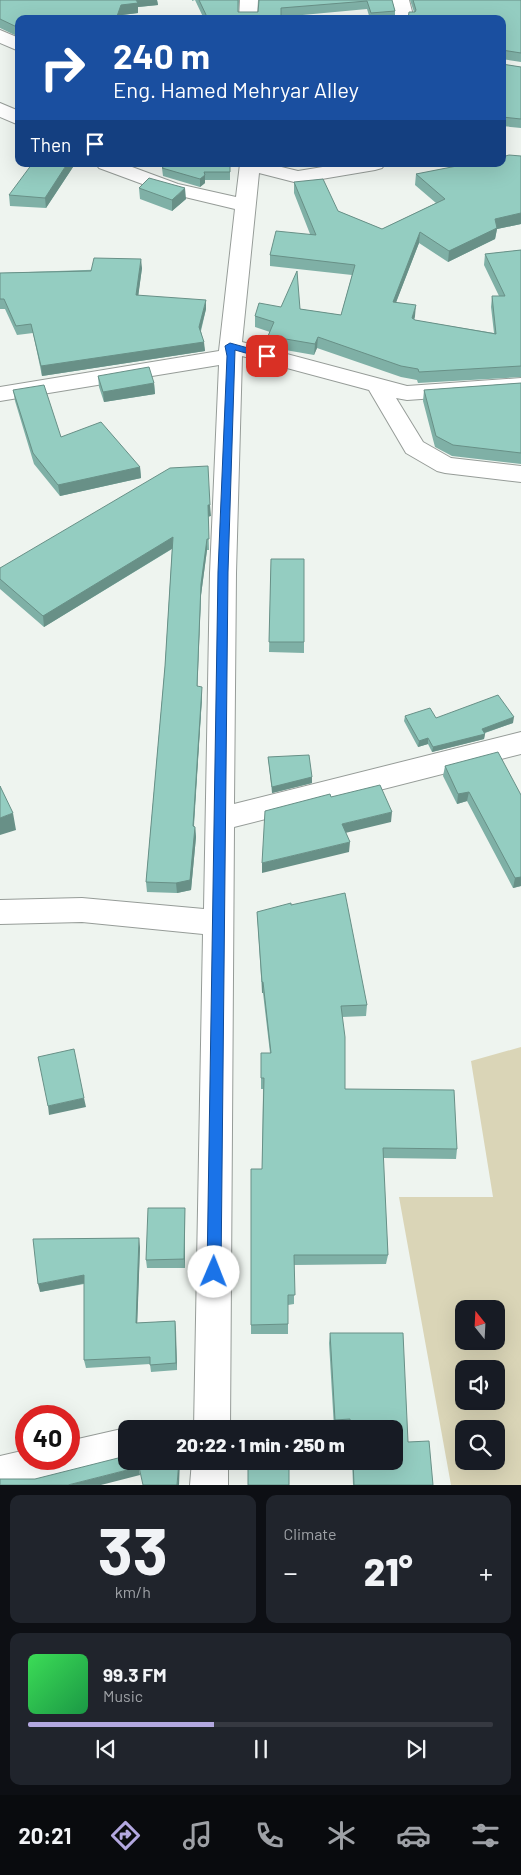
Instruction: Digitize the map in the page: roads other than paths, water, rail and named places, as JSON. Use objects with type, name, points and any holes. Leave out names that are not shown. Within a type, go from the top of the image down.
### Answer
[{"type":"street","points":[[248,15],[249,0]]},
{"type":"street","points":[[400,0],[404,15]]},
{"type":"street","points":[[0,35],[15,44]]},
{"type":"street","points":[[0,109],[15,117]]},
{"type":"street","points":[[114,167],[171,188],[246,206]]},
{"type":"street","points":[[209,1420],[219,923],[223,572],[231,351],[250,167]]},
{"type":"street","points":[[261,167],[298,177],[358,167]]},
{"type":"street","points":[[0,394],[231,351],[377,384],[407,393],[521,386]]},
{"type":"street","points":[[377,384],[414,447],[445,465],[521,474]]},
{"type":"street","points":[[220,819],[521,743]]},
{"type":"street","points":[[0,912],[44,908],[131,912],[219,923]]},
{"type":"street","points":[[0,1475],[118,1448]]},
{"type":"street","points":[[209,1470],[209,1485]]}]
